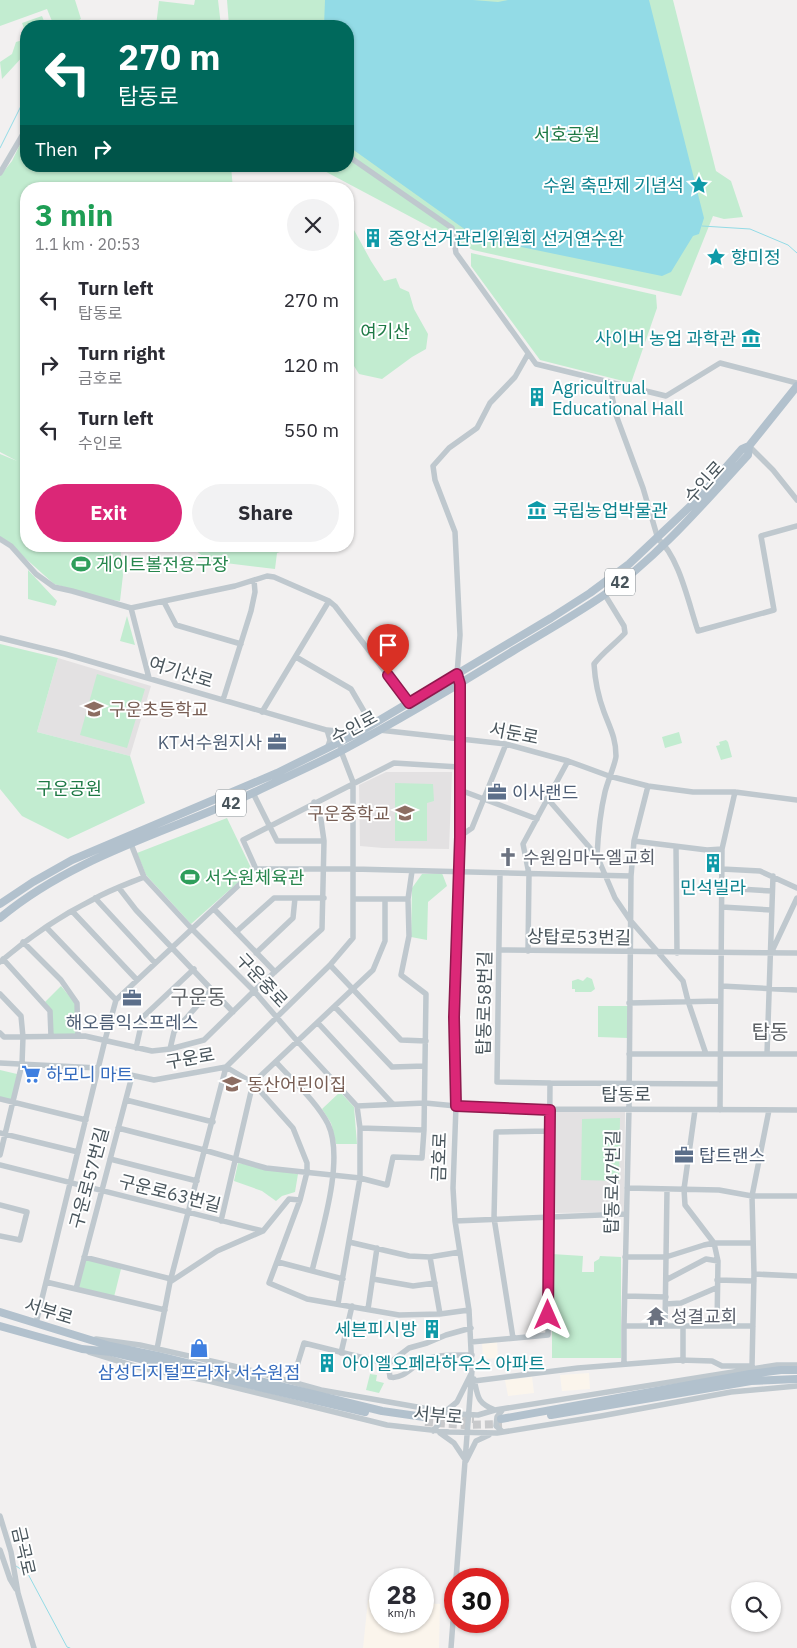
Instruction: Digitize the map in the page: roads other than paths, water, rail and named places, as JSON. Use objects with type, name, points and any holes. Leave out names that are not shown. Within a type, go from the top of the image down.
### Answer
[{"type":"main road","name":"수인로","points":[[0,904],[33,882],[72,860],[277,773],[358,733],[590,593],[688,522],[748,455],[749,446],[797,385]]},
{"type":"main road","name":"수인로","points":[[0,918],[24,898],[84,864],[254,793],[342,751],[460,684],[605,595],[661,541]]},
{"type":"main road","name":"서부로","points":[[0,1312],[90,1338],[110,1346],[424,1420],[383,1416],[111,1352],[82,1349],[0,1326]]},
{"type":"main road","name":"서부로","points":[[501,1427],[750,1374],[797,1370]]},
{"type":"main road","name":"서부로","points":[[501,1427],[751,1381],[797,1379]]},
{"type":"street","points":[[0,173],[20,139]]},
{"type":"street","points":[[354,160],[452,228],[456,253],[536,364],[666,396],[720,363],[797,385]]},
{"type":"street","points":[[457,674],[460,635],[455,532],[435,480],[433,466],[449,448],[477,428],[490,403],[514,377],[528,354]]},
{"type":"street","points":[[609,382],[616,416],[661,541],[672,555],[698,631],[774,610],[761,536],[797,526]]},
{"type":"street","points":[[749,446],[773,470],[797,500]]},
{"type":"street","points":[[0,539],[11,546],[36,574],[54,587],[72,590],[131,608],[235,586],[267,576],[274,577],[329,601],[335,606],[409,703]]},
{"type":"street","points":[[223,700],[253,601],[255,592],[254,580]]},
{"type":"street","points":[[597,856],[602,810],[609,776],[616,758],[615,737],[604,713],[598,692],[594,664],[625,633],[624,626],[605,595]]},
{"type":"street","points":[[262,712],[329,601]]},
{"type":"street","points":[[164,602],[176,625],[240,644]]},
{"type":"street","points":[[131,608],[149,678]]},
{"type":"street","name":"여기산로","points":[[0,638],[65,654],[333,732],[340,742]]},
{"type":"street","points":[[296,657],[351,689],[372,725]]},
{"type":"street","name":"금호로","points":[[457,674],[460,684],[461,740],[454,1017],[456,1106],[453,1188],[455,1221],[471,1328],[472,1370],[469,1432],[457,1568]]},
{"type":"street","points":[[327,749],[330,740],[326,730],[358,733]]},
{"type":"street","name":"서둔로","points":[[379,730],[506,744],[648,786],[693,792],[734,792],[797,800]]},
{"type":"street","points":[[340,742],[342,751]]},
{"type":"street","points":[[460,837],[472,828],[506,744]]},
{"type":"street","name":"구운로","points":[[0,1063],[98,1068],[154,1080],[226,1067],[330,965],[353,938],[353,782],[342,751]]},
{"type":"street","points":[[528,951],[529,874],[523,844],[568,761]]},
{"type":"street","points":[[256,869],[243,840],[353,782],[394,762],[459,767]]},
{"type":"street","name":"탑동로47번길","points":[[624,1364],[631,876],[634,841],[648,786]]},
{"type":"street","points":[[460,790],[537,819]]},
{"type":"street","points":[[720,1110],[722,849],[734,792]]},
{"type":"street","points":[[254,793],[277,841],[324,842]]},
{"type":"street","points":[[547,798],[597,856]]},
{"type":"street","points":[[0,1033],[4,1037],[78,1036],[152,1051],[170,1049],[204,1040],[322,929],[324,842],[322,820],[314,802]]},
{"type":"street","points":[[634,841],[707,850],[722,849]]},
{"type":"street","name":"구운중로","points":[[131,844],[144,876],[254,991],[357,1106]]},
{"type":"street","points":[[676,847],[677,953]]},
{"type":"street","name":"상탑로53번길","points":[[597,856],[615,898],[630,920],[683,981],[706,1054]]},
{"type":"street","points":[[36,1322],[116,1000],[256,869],[353,869],[631,876]]},
{"type":"street","points":[[722,869],[758,870],[797,888]]},
{"type":"street","points":[[118,1128],[266,1168],[360,1178],[387,1184],[393,1157],[422,1158],[425,1103],[426,994],[401,975],[409,936],[408,900],[412,871]]},
{"type":"street","name":"탑동로58번길","points":[[500,873],[498,1082],[719,1084]]},
{"type":"street","points":[[51,1036],[50,1011],[2,960],[23,942],[72,911],[95,898],[144,876]]},
{"type":"street","points":[[767,1054],[773,876]]},
{"type":"street","points":[[119,888],[136,910],[233,1012]]},
{"type":"street","points":[[722,888],[772,891]]},
{"type":"street","points":[[95,898],[155,963]]},
{"type":"street","points":[[236,932],[274,898],[324,898]]},
{"type":"street","points":[[256,953],[293,918],[295,898]]},
{"type":"street","points":[[771,953],[797,898]]},
{"type":"street","points":[[353,899],[408,900]]},
{"type":"street","points":[[222,1221],[253,1083],[373,970],[386,942],[385,900]]},
{"type":"street","points":[[722,907],[771,910]]},
{"type":"street","points":[[214,909],[275,972]]},
{"type":"street","points":[[72,911],[137,980]]},
{"type":"street","points":[[46,927],[116,1000]]},
{"type":"street","points":[[23,942],[60,980],[78,1003],[78,1036]]},
{"type":"street","name":"상탑로53번길","points":[[500,950],[630,953],[797,953]]},
{"type":"street","points":[[330,965],[402,1040],[426,1041]]},
{"type":"street","points":[[136,1048],[143,1017],[194,969]]},
{"type":"street","points":[[721,986],[797,990]]},
{"type":"street","points":[[170,1049],[174,1032],[212,988]]},
{"type":"street","points":[[0,994],[21,1016],[23,1037],[22,1064],[3,1133],[0,1155]]},
{"type":"street","points":[[630,1003],[720,1001]]},
{"type":"street","points":[[335,1007],[392,1067],[425,1066]]},
{"type":"street","points":[[318,1023],[392,1103]]},
{"type":"street","points":[[629,1054],[797,1054]]},
{"type":"street","points":[[276,1062],[316,1106],[328,1124],[334,1144],[334,1175],[312,1271]]},
{"type":"street","points":[[157,1349],[171,1280],[226,1067],[253,1083],[293,1128],[307,1163],[307,1172],[300,1200],[269,1282],[307,1299],[399,1314],[440,1314],[469,1310]]},
{"type":"street","name":"구운로57번길","points":[[76,1289],[132,1076]]},
{"type":"street","points":[[471,1342],[548,1335],[550,1083]]},
{"type":"street","points":[[0,1099],[86,1120]]},
{"type":"street","points":[[126,1100],[213,1122]]},
{"type":"street","points":[[338,1304],[360,1178],[360,1128],[357,1106],[425,1103],[456,1106]]},
{"type":"street","name":"탑동로","points":[[456,1106],[550,1110],[797,1110]]},
{"type":"street","points":[[695,1110],[684,1189],[685,1204],[714,1243],[718,1261],[716,1288],[717,1326]]},
{"type":"street","points":[[752,1366],[754,1278],[752,1196],[769,1110]]},
{"type":"street","points":[[360,1128],[424,1130]]},
{"type":"street","points":[[513,1338],[494,1218],[496,1132],[549,1131]]},
{"type":"street","points":[[3,1133],[78,1152]]},
{"type":"street","points":[[110,1159],[197,1180]]},
{"type":"street","name":"구운로63번길","points":[[0,1165],[263,1231]]},
{"type":"street","points":[[627,1188],[719,1190],[752,1196],[797,1196]]},
{"type":"street","points":[[666,1326],[667,1190]]},
{"type":"street","points":[[84,1257],[171,1280],[217,1251],[263,1231],[288,1199],[300,1200]]},
{"type":"street","points":[[0,1205],[27,1212],[20,1240],[0,1236]]},
{"type":"street","points":[[455,1221],[626,1214]]},
{"type":"street","points":[[350,1242],[409,1256],[430,1257],[460,1252]]},
{"type":"street","name":"탑동로47번길","points":[[625,1257],[666,1257],[714,1243],[753,1243]]},
{"type":"street","points":[[368,1309],[378,1248]]},
{"type":"street","points":[[430,1257],[440,1314]]},
{"type":"street","points":[[666,1280],[706,1259],[718,1261]]},
{"type":"street","points":[[278,1262],[343,1279]]},
{"type":"street","points":[[717,1280],[776,1275],[797,1276]]},
{"type":"street","points":[[373,1279],[413,1286],[435,1283]]},
{"type":"street","points":[[46,1282],[165,1310]]},
{"type":"street","points":[[625,1296],[681,1303],[716,1288]]},
{"type":"street","points":[[341,1353],[352,1306]]},
{"type":"street","points":[[683,1325],[683,1361]]},
{"type":"street","points":[[624,1326],[753,1326]]},
{"type":"street","points":[[388,1364],[409,1348],[471,1328]]},
{"type":"street","name":"서부로","points":[[90,1338],[157,1349],[242,1368],[321,1390],[457,1414],[478,1414],[769,1366],[797,1365]]},
{"type":"street","points":[[292,1382],[304,1343],[388,1364]]},
{"type":"street","name":"서부로","points":[[82,1349],[141,1368],[209,1381],[387,1424],[436,1431],[469,1432],[601,1416],[731,1392],[797,1386]]},
{"type":"street","points":[[388,1364],[390,1377],[394,1378],[406,1373],[426,1359],[472,1355]]},
{"type":"street","points":[[474,1380],[678,1360],[712,1361],[722,1366],[769,1366]]},
{"type":"street","points":[[472,1370],[476,1393],[481,1403],[495,1410]]},
{"type":"street","points":[[446,1411],[457,1402],[472,1370]]},
{"type":"street","points":[[429,1409],[438,1418],[436,1431],[454,1444],[466,1461],[476,1441],[501,1427]]},
{"type":"street","points":[[501,1427],[496,1426],[497,1417],[502,1409]]},
{"type":"street","name":"금곡로","points":[[0,1516],[11,1552],[18,1593],[34,1648]]},
{"type":"street","name":"금곡로","points":[[0,1550],[10,1580],[18,1593]]},
{"type":"street","points":[[450,1648],[451,1633]]},
{"type":"water","name":"서호공원","points":[[325,0],[473,0],[498,2],[508,0],[649,0],[704,218],[699,234],[693,236],[671,272],[662,276],[477,238],[354,150],[354,20],[324,20]]},
{"type":"waterway","points":[[0,148],[20,108]]},
{"type":"waterway","points":[[702,226],[750,229],[788,245],[797,253]]},
{"type":"waterway","points":[[16,1566],[28,1574],[67,1647],[70,1648]]},
{"type":"tunnel","points":[[448,1418],[474,1419]]},
{"type":"tunnel","points":[[425,1422],[464,1425],[502,1424]]},
{"type":"place","name":"수원 축만제 기념석","points":[[699,185]]},
{"type":"place","name":"중앙선거관리위원회 선거연수완","points":[[373,238]]},
{"type":"place","name":"향미정","points":[[716,257]]},
{"type":"place","name":"사이버 농업 과학관","points":[[751,338]]},
{"type":"place","name":"Agricultrual Educational Hall","points":[[537,397]]},
{"type":"place","name":"국립농업박물관","points":[[537,510]]},
{"type":"place","name":"게이트볼전용구장","points":[[81,564]]},
{"type":"place","name":"구운초등학교","points":[[94,709]]},
{"type":"place","name":"KT서수원지사","points":[[277,742]]},
{"type":"place","name":"이사랜드","points":[[497,792]]},
{"type":"place","name":"구운중학교","points":[[405,813]]},
{"type":"place","name":"수원임마누엘교회","points":[[508,857]]},
{"type":"place","name":"민석빌라","points":[[713,863]]},
{"type":"place","name":"서수원체육관","points":[[190,877]]},
{"type":"place","name":"해오름익스프레스","points":[[132,998]]},
{"type":"place","name":"하모니 마트","points":[[31,1074]]},
{"type":"place","name":"동산어린이집","points":[[232,1084]]},
{"type":"place","name":"탑트랜스","points":[[684,1155]]},
{"type":"place","name":"성결교회","points":[[656,1316]]},
{"type":"place","name":"세븐피시방","points":[[432,1329]]},
{"type":"place","name":"삼성디지털프라자 서수원점","points":[[199,1348]]},
{"type":"place","name":"아이엘오페라하우스 아파트","points":[[327,1363]]},
{"type":"district","name":"구운동","points":[[198,996]]},
{"type":"district","name":"탑동","points":[[770,1031]]},
{"type":"park label","name":"여기산","points":[[385,331]]},
{"type":"park label","name":"구운공원","points":[[69,788]]}]
